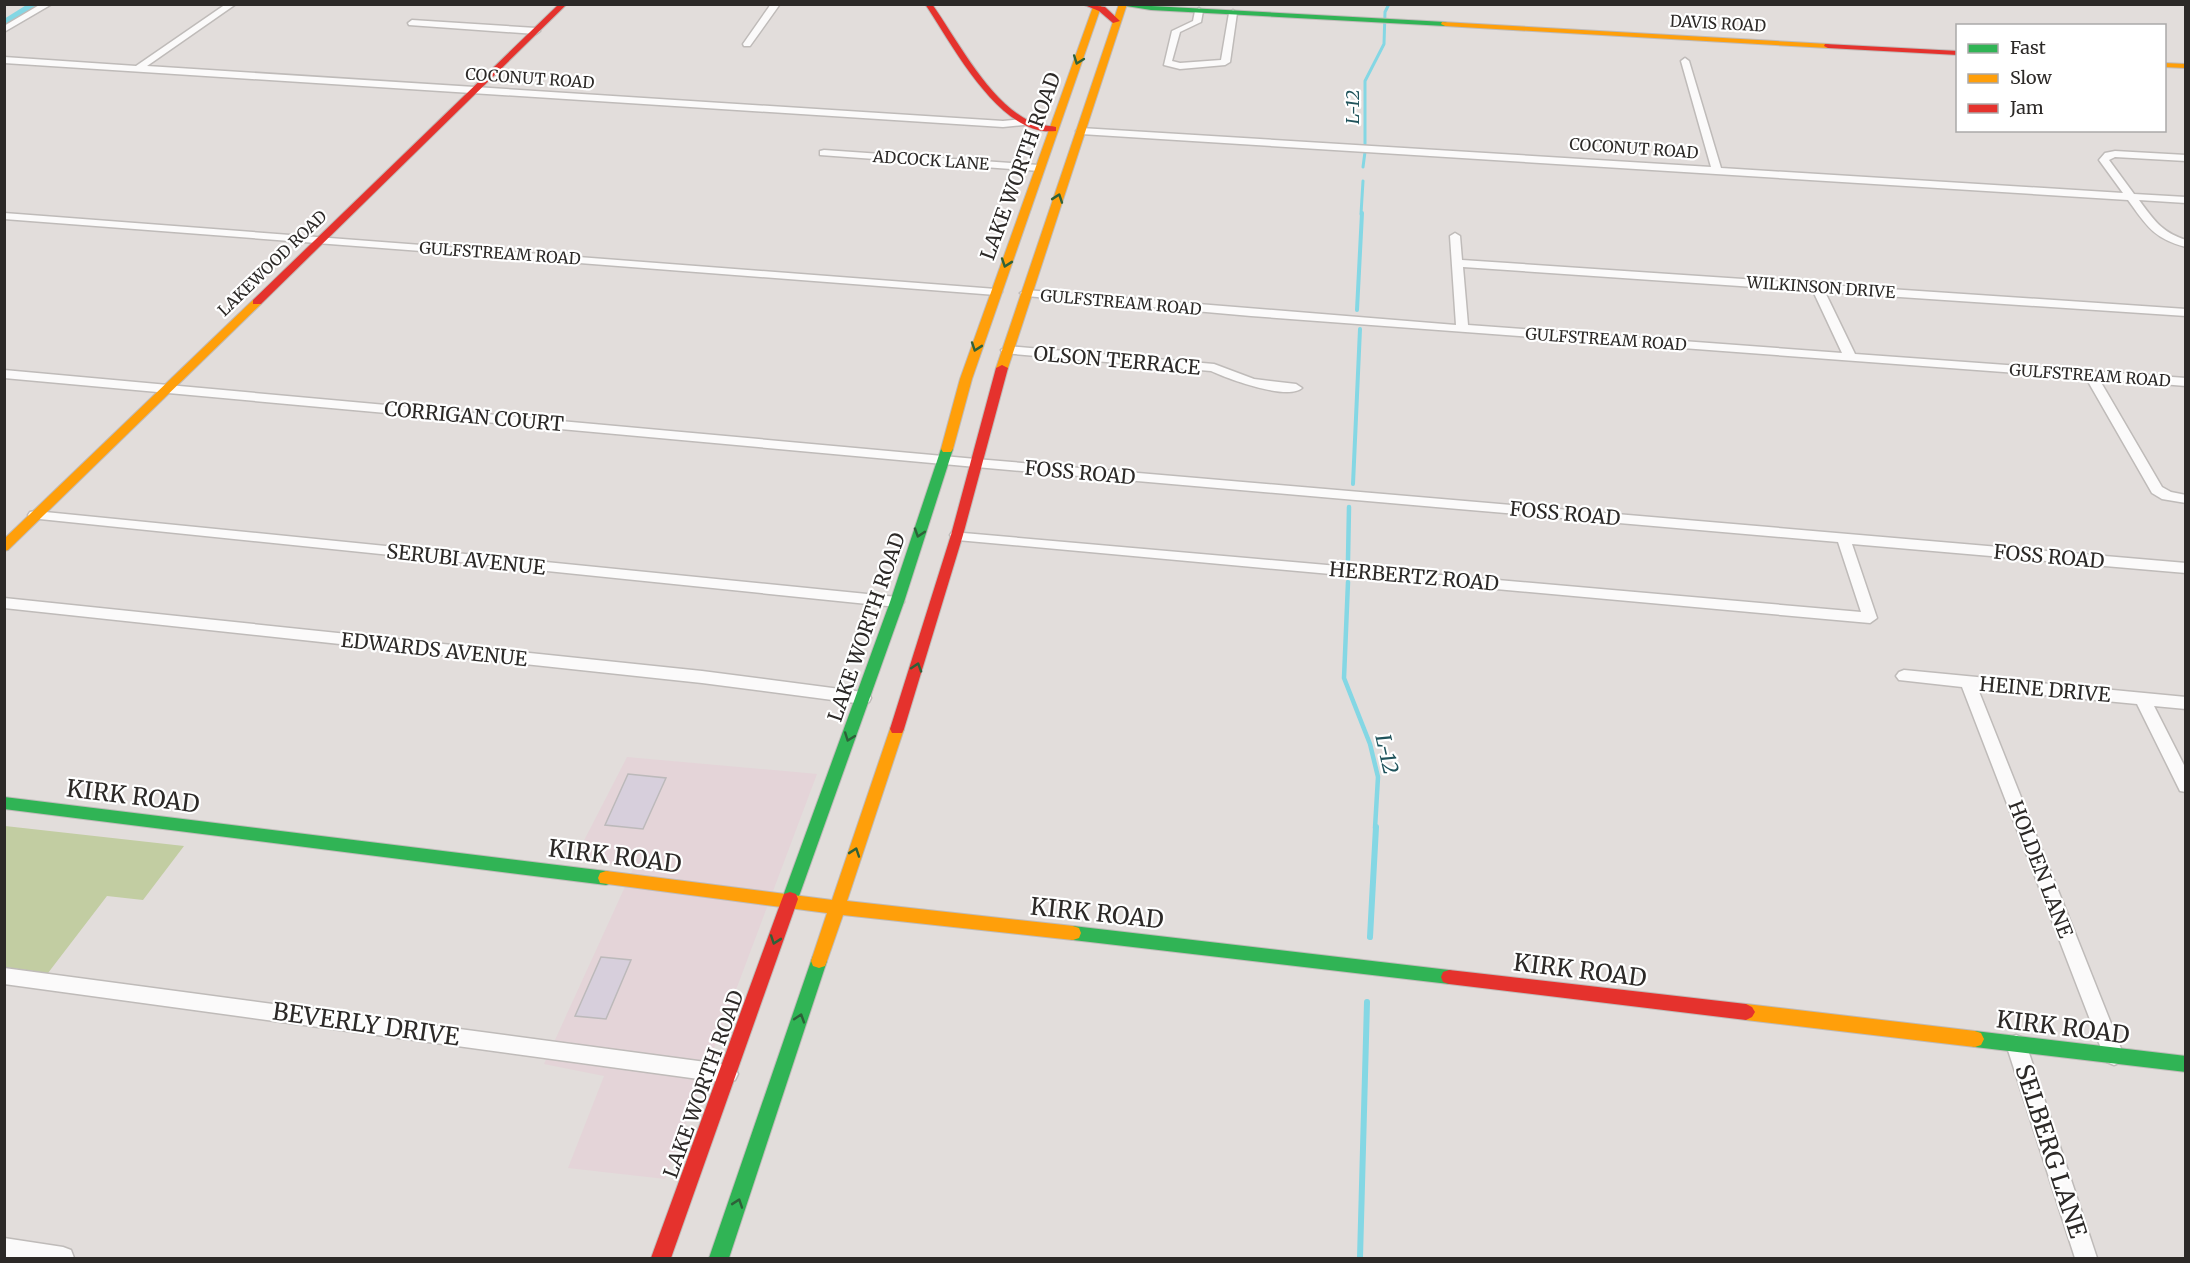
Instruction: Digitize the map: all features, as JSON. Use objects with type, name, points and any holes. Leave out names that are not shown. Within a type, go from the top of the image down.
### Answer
[{"type":"street","points":[[4,30],[48,4]]},
{"type":"street","points":[[138,69],[232,4]]},
{"type":"street","name":"LAKEWOOD ROAD","points":[[4,547],[564,4]]},
{"type":"street","points":[[747,44],[776,4]]},
{"type":"street","points":[[928,4],[995,94],[1016,117],[1024,122]]},
{"type":"street","points":[[1085,4],[1098,5],[1117,22]]},
{"type":"street","name":"LAKE WORTH ROAD","points":[[661,1258],[897,602],[944,459],[966,379],[1098,5]]},
{"type":"street","points":[[719,1258],[784,1071],[836,907],[904,707],[957,535],[1007,350],[1121,5]]},
{"type":"street","name":"DAVIS ROAD","points":[[1121,5],[1956,53]]},
{"type":"street","points":[[1199,11],[1197,22],[1176,31],[1167,63],[1180,66],[1225,62],[1233,13]]},
{"type":"street","points":[[412,23],[536,32]]},
{"type":"street","name":"COCONUT ROAD","points":[[4,60],[1005,124],[1024,122],[1053,129]]},
{"type":"street","points":[[1685,61],[1717,170]]},
{"type":"street","points":[[2166,65],[2186,66]]},
{"type":"street","points":[[1067,92],[1072,105],[1066,125],[1068,128],[1081,131]]},
{"type":"street","points":[[1053,129],[1067,135],[1062,156],[1069,167]]},
{"type":"street","name":"COCONUT ROAD","points":[[1081,131],[2186,200]]},
{"type":"street","name":"ADCOCK LANE","points":[[824,153],[1039,168]]},
{"type":"street","points":[[2186,158],[2115,154],[2105,157],[2105,164],[2156,230],[2168,238],[2186,244]]},
{"type":"street","name":"GULFSTREAM ROAD","points":[[4,216],[996,292]]},
{"type":"street","points":[[1455,236],[1462,328]]},
{"type":"street","points":[[1013,242],[1024,248],[1012,281],[1016,288],[1026,293]]},
{"type":"street","name":"WILKINSON DRIVE","points":[[1457,262],[2186,313]]},
{"type":"street","points":[[1818,287],[1850,357]]},
{"type":"street","points":[[996,292],[1005,300],[1006,306]]},
{"type":"street","name":"GULFSTREAM ROAD","points":[[1026,293],[2186,382]]},
{"type":"street","points":[[996,341],[1007,350]]},
{"type":"street","name":"OLSON TERRACE","points":[[1007,350],[1214,368],[1231,377],[1257,385],[1296,388]]},
{"type":"street","name":"CORRIGAN COURT","points":[[4,374],[944,459]]},
{"type":"street","points":[[2090,375],[2157,490],[2167,496],[2186,499]]},
{"type":"street","name":"FOSS ROAD","points":[[944,459],[2186,568]]},
{"type":"street","name":"SERUBI AVENUE","points":[[35,515],[897,602]]},
{"type":"street","name":"HERBERTZ ROAD","points":[[957,535],[1870,618],[1844,537]]},
{"type":"street","name":"EDWARDS AVENUE","points":[[4,603],[702,677],[863,698]]},
{"type":"street","name":"HEINE DRIVE","points":[[1904,676],[2186,703]]},
{"type":"street","name":"HOLDEN LANE","points":[[1968,682],[2114,1056]]},
{"type":"street","points":[[2142,699],[2186,786]]},
{"type":"street","name":"KIRK ROAD","points":[[4,803],[836,907],[1112,937],[2186,1064]]},
{"type":"street","name":"BEVERLY DRIVE","points":[[4,976],[728,1074]]},
{"type":"street","name":"SELBERG LANE","points":[[2016,1044],[2086,1258]]},
{"type":"street","points":[[4,1249],[63,1258]]},
{"type":"shaded area","points":[[627,757],[817,774],[665,1179],[568,1168],[604,1076],[544,1064],[634,867],[574,860]]},
{"type":"green space","points":[[4,826],[184,846],[143,900],[107,896],[48,973],[5,967]]},
{"type":"building","points":[[628,774],[666,778],[643,829],[605,825]]},
{"type":"building","points":[[601,957],[631,960],[606,1019],[575,1016]]},
{"type":"waterway","points":[[4,23],[35,4]]},
{"type":"waterway","name":"L-12","points":[[1365,144],[1365,81],[1384,44],[1385,12],[1389,4]]},
{"type":"waterway","name":"L-12","points":[[1363,167],[1365,152]]},
{"type":"waterway","name":"L-12","points":[[1361,214],[1363,181]]},
{"type":"waterway","name":"L-12","points":[[1357,310],[1362,213]]},
{"type":"waterway","name":"L-12","points":[[1353,484],[1360,329]]},
{"type":"waterway","name":"L-12","points":[[1348,560],[1349,507]]},
{"type":"waterway","name":"L-12","points":[[1348,582],[1344,678],[1370,744],[1378,777],[1375,828]]},
{"type":"waterway","name":"L-12","points":[[1370,937],[1376,827]]},
{"type":"waterway","name":"L-12","points":[[1360,1258],[1367,1002]]},
{"type":"traffic: fast","points":[[1117,4],[1151,8],[1445,24]]},
{"type":"traffic: fast","points":[[790,899],[897,602],[947,449]]},
{"type":"traffic: fast","points":[[4,803],[606,878]]},
{"type":"traffic: fast","points":[[1073,933],[1449,977]]},
{"type":"traffic: fast","points":[[719,1258],[819,961]]},
{"type":"traffic: fast","points":[[1975,1039],[2186,1064]]},
{"type":"traffic: slow","points":[[947,449],[966,379],[1098,4]]},
{"type":"traffic: slow","points":[[1002,368],[1123,4]]},
{"type":"traffic: slow","points":[[1445,24],[1828,46]]},
{"type":"traffic: slow","points":[[2166,65],[2186,66]]},
{"type":"traffic: slow","points":[[4,547],[257,302]]},
{"type":"traffic: slow","points":[[819,961],[897,729]]},
{"type":"traffic: slow","points":[[606,878],[836,907],[1073,933]]},
{"type":"traffic: slow","points":[[1746,1012],[1975,1039]]},
{"type":"traffic: jam","points":[[257,302],[564,4]]},
{"type":"traffic: jam","points":[[928,4],[973,69],[1000,102],[1013,115],[1026,123],[1053,129]]},
{"type":"traffic: jam","points":[[1085,4],[1102,9],[1116,21]]},
{"type":"traffic: jam","points":[[1828,46],[1956,53]]},
{"type":"traffic: jam","points":[[897,729],[957,535],[1002,368]]},
{"type":"traffic: jam","points":[[661,1258],[790,899]]},
{"type":"traffic: jam","points":[[1449,977],[1746,1012]]}]
